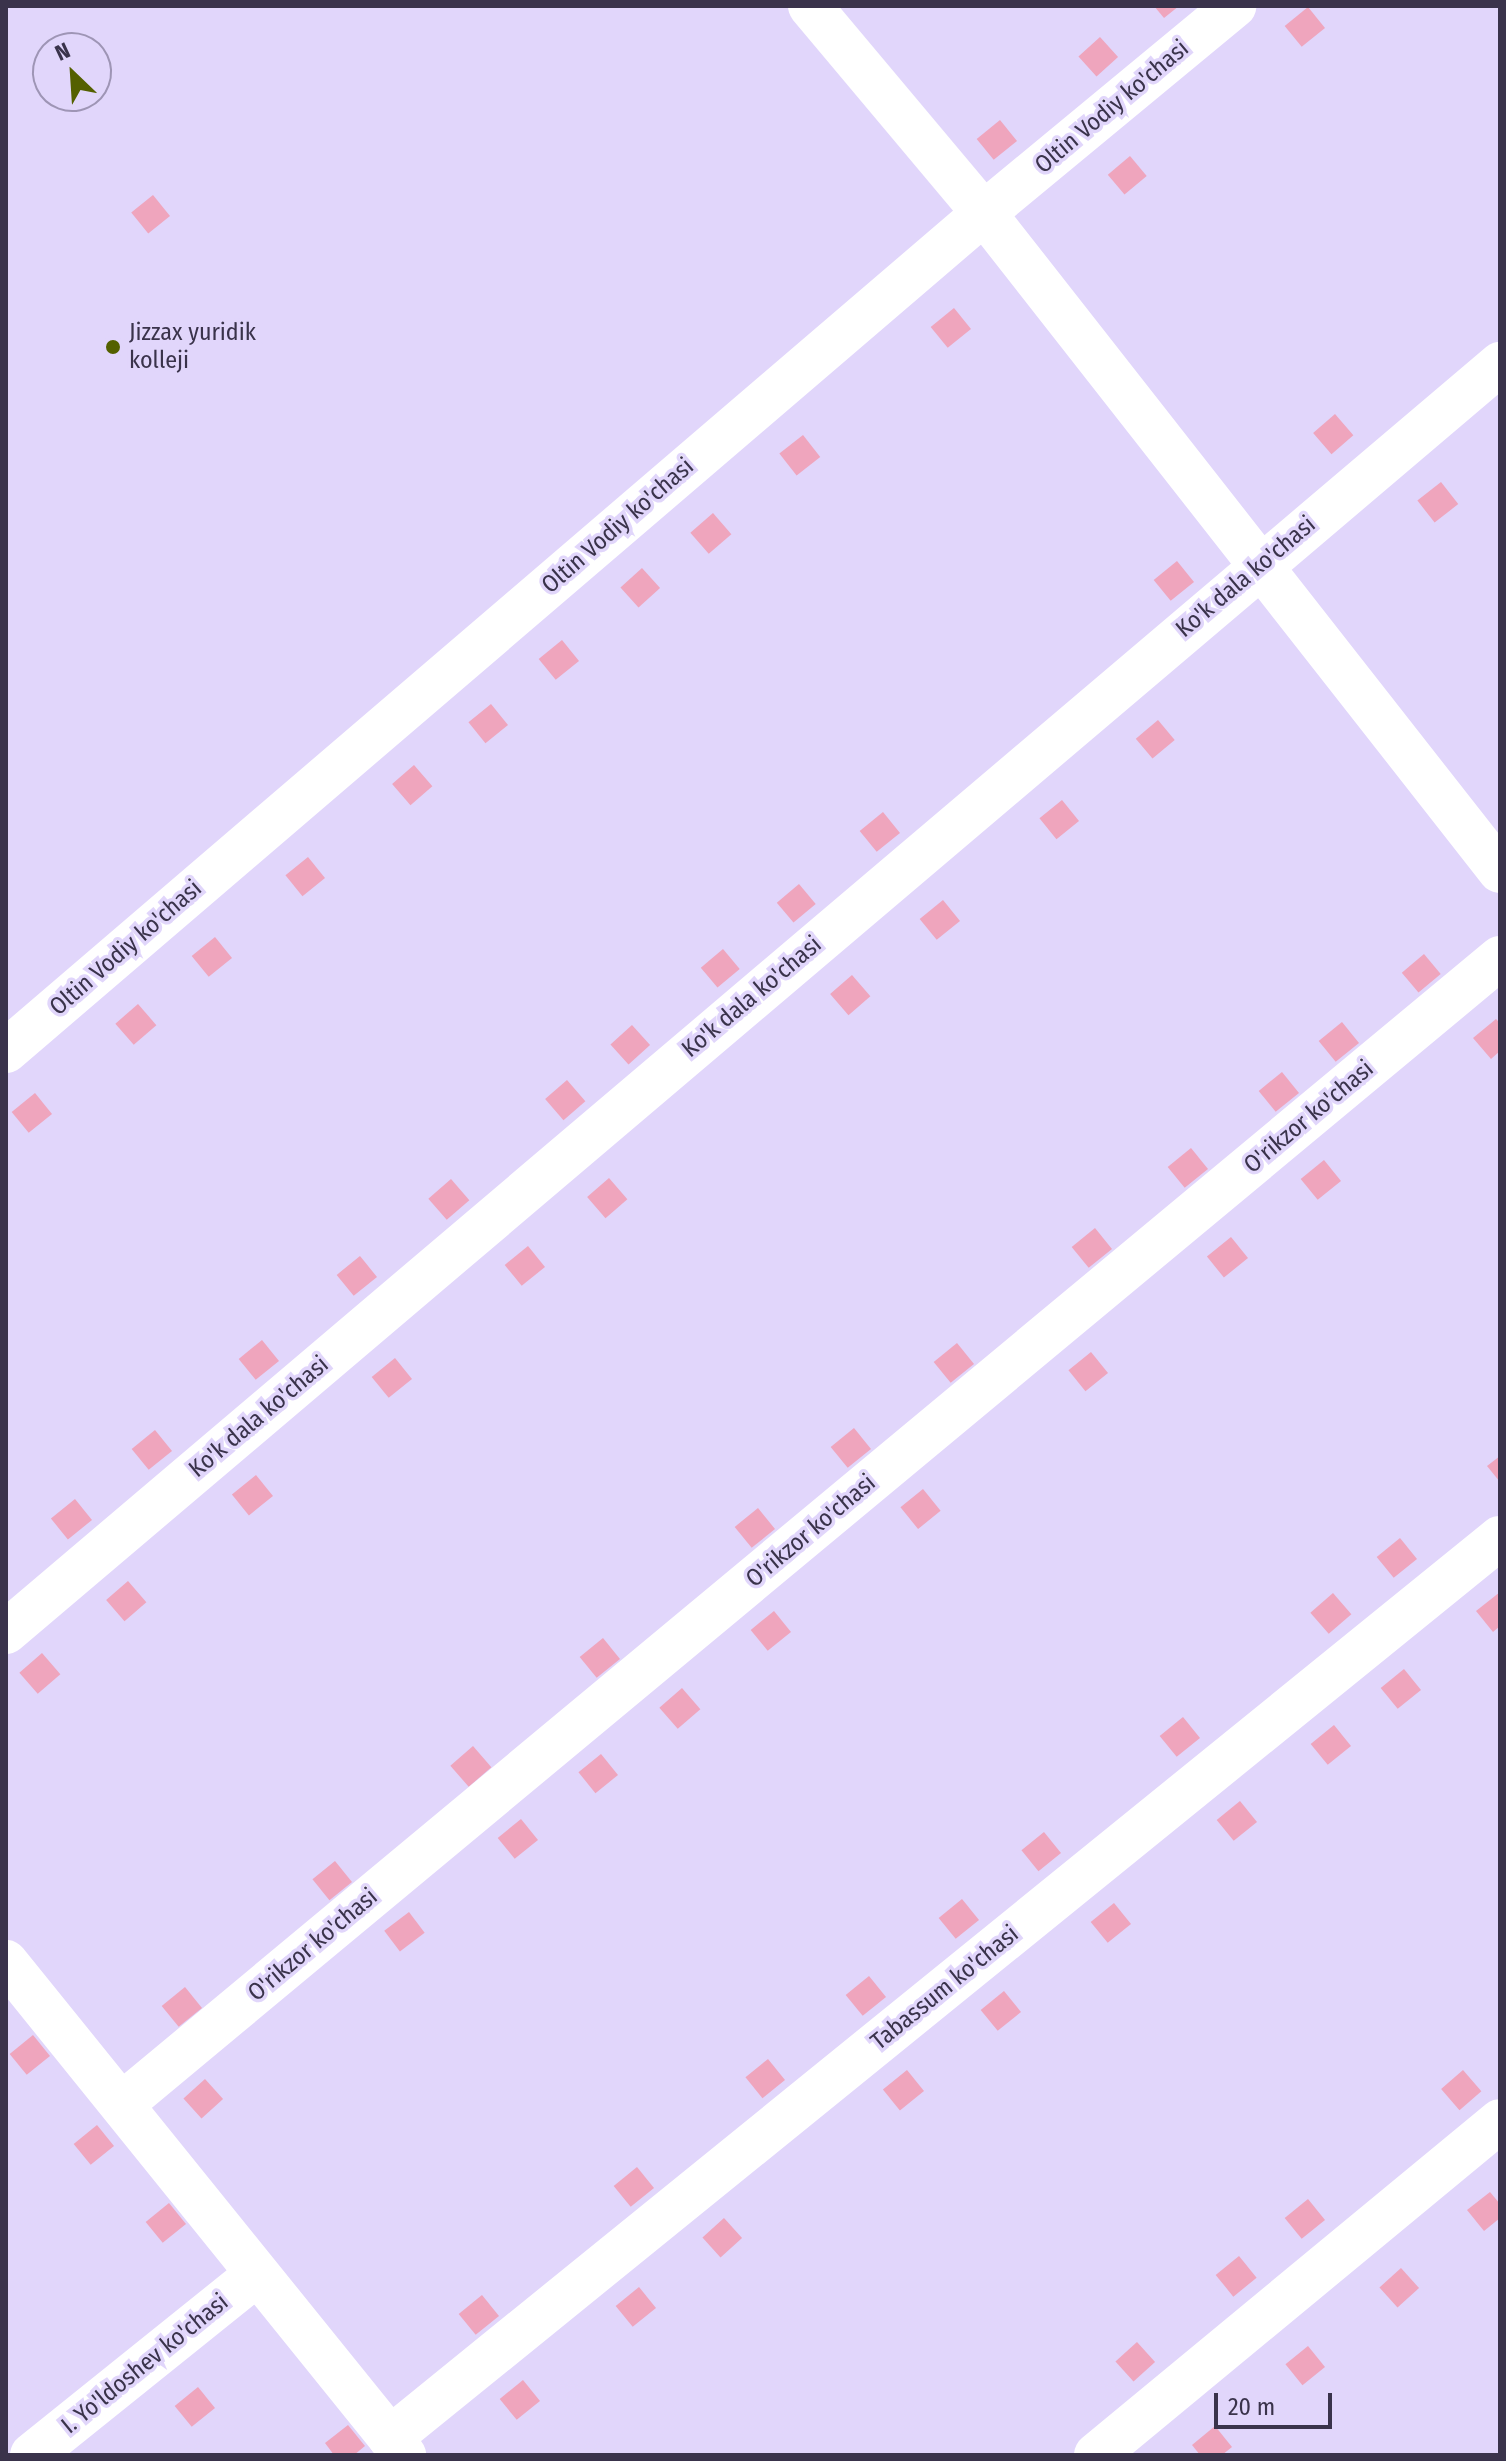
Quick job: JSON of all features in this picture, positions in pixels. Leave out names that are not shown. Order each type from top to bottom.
[{"type":"street","points":[[810,6],[984,213],[1500,871]]},
{"type":"street","name":"Oltin Vodiy ko'chasi","points":[[6,1051],[984,213],[1234,6]]},
{"type":"street","name":"Ko'k dala ko'chasi","points":[[6,1632],[1500,364]]},
{"type":"street","name":"O'rikzor ko'chasi","points":[[122,2104],[1500,958]]},
{"type":"street","name":"Tabassum ko'chasi","points":[[397,2447],[1500,1538]]},
{"type":"street","points":[[6,1962],[397,2447]]},
{"type":"street","points":[[1096,2455],[1500,2121]]},
{"type":"street","name":"I. Yo'ldoshev ko'chasi","points":[[32,2455],[257,2274]]},
{"type":"building","points":[[1154,6],[1179,6],[1164,18]]},
{"type":"building","points":[[1308,7],[1325,28],[1302,47],[1285,26]]},
{"type":"building","points":[[1100,37],[1118,57],[1097,76],[1078,56]]},
{"type":"building","points":[[1000,120],[1017,141],[994,160],[977,139]]},
{"type":"building","points":[[1130,156],[1147,176],[1124,195],[1108,175]]},
{"type":"building","points":[[153,195],[170,216],[148,234],[131,213]]},
{"type":"building","points":[[954,308],[971,329],[948,348],[931,327]]},
{"type":"building","points":[[1335,414],[1353,435],[1331,454],[1313,433]]},
{"type":"building","points":[[803,435],[820,457],[797,476],[779,453]]},
{"type":"building","points":[[1441,482],[1458,504],[1435,523],[1417,500]]},
{"type":"building","points":[[713,513],[731,534],[709,554],[690,533]]},
{"type":"building","points":[[1177,561],[1194,582],[1171,601],[1154,580]]},
{"type":"building","points":[[642,568],[660,588],[639,607],[620,587]]},
{"type":"building","points":[[562,640],[579,661],[556,680],[539,659]]},
{"type":"building","points":[[491,704],[508,725],[485,743],[468,722]]},
{"type":"building","points":[[1158,720],[1175,740],[1152,759],[1136,739]]},
{"type":"building","points":[[414,765],[432,786],[410,805],[392,784]]},
{"type":"building","points":[[1062,800],[1079,821],[1056,839],[1039,818]]},
{"type":"building","points":[[883,812],[900,833],[877,852],[860,831]]},
{"type":"building","points":[[308,857],[325,878],[302,896],[285,875]]},
{"type":"building","points":[[799,884],[816,904],[793,923],[777,903]]},
{"type":"building","points":[[943,900],[960,921],[937,940],[920,919]]},
{"type":"building","points":[[215,937],[232,958],[209,977],[192,956]]},
{"type":"building","points":[[723,949],[740,969],[717,988],[701,968]]},
{"type":"building","points":[[1424,954],[1441,974],[1418,993],[1402,973]]},
{"type":"building","points":[[852,975],[870,996],[848,1015],[830,994]]},
{"type":"building","points":[[138,1004],[156,1025],[134,1045],[115,1024]]},
{"type":"building","points":[[1496,1019],[1500,1023],[1500,1051],[1491,1059],[1473,1038]]},
{"type":"building","points":[[1342,1022],[1359,1043],[1336,1062],[1319,1041]]},
{"type":"building","points":[[632,1025],[650,1045],[629,1064],[610,1044]]},
{"type":"building","points":[[1282,1072],[1299,1093],[1276,1112],[1259,1091]]},
{"type":"building","points":[[567,1080],[585,1101],[563,1120],[545,1099]]},
{"type":"building","points":[[35,1093],[52,1114],[29,1133],[12,1112]]},
{"type":"building","points":[[1191,1148],[1208,1169],[1185,1188],[1168,1167]]},
{"type":"building","points":[[1324,1160],[1341,1181],[1318,1200],[1301,1179]]},
{"type":"building","points":[[609,1178],[627,1199],[605,1218],[587,1197]]},
{"type":"building","points":[[451,1179],[469,1200],[447,1220],[428,1199]]},
{"type":"building","points":[[1095,1228],[1112,1249],[1089,1268],[1072,1247]]},
{"type":"building","points":[[1231,1237],[1248,1258],[1224,1277],[1207,1257]]},
{"type":"building","points":[[528,1246],[545,1267],[522,1286],[505,1265]]},
{"type":"building","points":[[360,1256],[377,1277],[354,1296],[337,1275]]},
{"type":"building","points":[[262,1340],[279,1361],[256,1380],[239,1359]]},
{"type":"building","points":[[957,1343],[974,1364],[951,1383],[934,1362]]},
{"type":"building","points":[[1091,1352],[1108,1373],[1085,1391],[1068,1370]]},
{"type":"building","points":[[395,1358],[412,1379],[389,1398],[372,1377]]},
{"type":"building","points":[[854,1428],[871,1449],[848,1468],[831,1447]]},
{"type":"building","points":[[155,1430],[172,1451],[149,1470],[132,1449]]},
{"type":"building","points":[[1500,1456],[1500,1482],[1487,1466]]},
{"type":"building","points":[[256,1475],[273,1496],[249,1515],[232,1495]]},
{"type":"building","points":[[923,1489],[941,1511],[918,1529],[900,1507]]},
{"type":"building","points":[[75,1499],[92,1520],[68,1539],[51,1519]]},
{"type":"building","points":[[758,1508],[775,1529],[752,1548],[735,1527]]},
{"type":"building","points":[[1400,1538],[1417,1559],[1394,1578],[1377,1557]]},
{"type":"building","points":[[128,1581],[146,1602],[124,1621],[106,1600]]},
{"type":"building","points":[[1500,1592],[1500,1626],[1493,1632],[1476,1611]]},
{"type":"building","points":[[1333,1593],[1351,1614],[1329,1634],[1310,1613]]},
{"type":"building","points":[[774,1611],[791,1632],[768,1651],[751,1630]]},
{"type":"building","points":[[603,1638],[620,1659],[597,1678],[580,1657]]},
{"type":"building","points":[[42,1653],[60,1674],[38,1694],[19,1673]]},
{"type":"building","points":[[1404,1669],[1421,1690],[1398,1709],[1381,1688]]},
{"type":"building","points":[[682,1688],[700,1709],[678,1729],[659,1708]]},
{"type":"building","points":[[1183,1717],[1200,1738],[1177,1757],[1160,1736]]},
{"type":"building","points":[[1334,1725],[1351,1746],[1328,1765],[1311,1744]]},
{"type":"building","points":[[473,1746],[491,1767],[469,1787],[450,1766]]},
{"type":"building","points":[[601,1754],[618,1775],[595,1793],[578,1772]]},
{"type":"building","points":[[1240,1801],[1257,1822],[1234,1841],[1217,1820]]},
{"type":"building","points":[[521,1819],[538,1840],[515,1859],[498,1838]]},
{"type":"building","points":[[1044,1832],[1061,1853],[1038,1871],[1021,1850]]},
{"type":"building","points":[[335,1861],[352,1882],[329,1900],[312,1879]]},
{"type":"building","points":[[962,1899],[979,1920],[956,1939],[939,1918]]},
{"type":"building","points":[[1114,1903],[1131,1924],[1108,1943],[1091,1922]]},
{"type":"building","points":[[409,1912],[425,1933],[400,1951],[384,1931]]},
{"type":"building","points":[[869,1976],[886,1997],[863,2016],[846,1995]]},
{"type":"building","points":[[185,1987],[202,2008],[179,2027],[162,2006]]},
{"type":"building","points":[[1004,1991],[1021,2012],[998,2031],[981,2010]]},
{"type":"building","points":[[33,2035],[50,2056],[27,2075],[10,2054]]},
{"type":"building","points":[[768,2059],[785,2080],[762,2098],[745,2077]]},
{"type":"building","points":[[907,2070],[924,2091],[900,2110],[883,2090]]},
{"type":"building","points":[[1463,2070],[1481,2091],[1459,2110],[1441,2089]]},
{"type":"building","points":[[205,2079],[223,2099],[202,2118],[183,2098]]},
{"type":"building","points":[[97,2125],[114,2146],[91,2165],[74,2144]]},
{"type":"building","points":[[637,2167],[654,2188],[631,2207],[614,2186]]},
{"type":"building","points":[[1490,2192],[1500,2204],[1500,2218],[1484,2231],[1467,2210]]},
{"type":"building","points":[[1308,2199],[1325,2220],[1302,2239],[1285,2218]]},
{"type":"building","points":[[169,2203],[186,2224],[163,2243],[146,2222]]},
{"type":"building","points":[[724,2218],[742,2238],[721,2257],[702,2237]]},
{"type":"building","points":[[1239,2256],[1257,2278],[1233,2297],[1216,2275]]},
{"type":"building","points":[[1401,2268],[1419,2288],[1398,2307],[1379,2287]]},
{"type":"building","points":[[639,2287],[656,2308],[633,2327],[616,2306]]},
{"type":"building","points":[[482,2295],[499,2316],[476,2335],[459,2314]]},
{"type":"building","points":[[1137,2342],[1155,2362],[1134,2381],[1115,2361]]},
{"type":"building","points":[[1308,2346],[1325,2367],[1302,2385],[1285,2364]]},
{"type":"building","points":[[523,2380],[540,2401],[517,2420],[500,2399]]},
{"type":"building","points":[[198,2387],[215,2408],[192,2427],[175,2406]]},
{"type":"building","points":[[348,2425],[365,2446],[354,2455],[334,2455],[325,2443]]},
{"type":"building","points":[[1215,2426],[1232,2447],[1222,2455],[1200,2455],[1192,2445]]},
{"type":"place","name":"Jizzax yuridik kolleji","points":[[113,347]]}]
